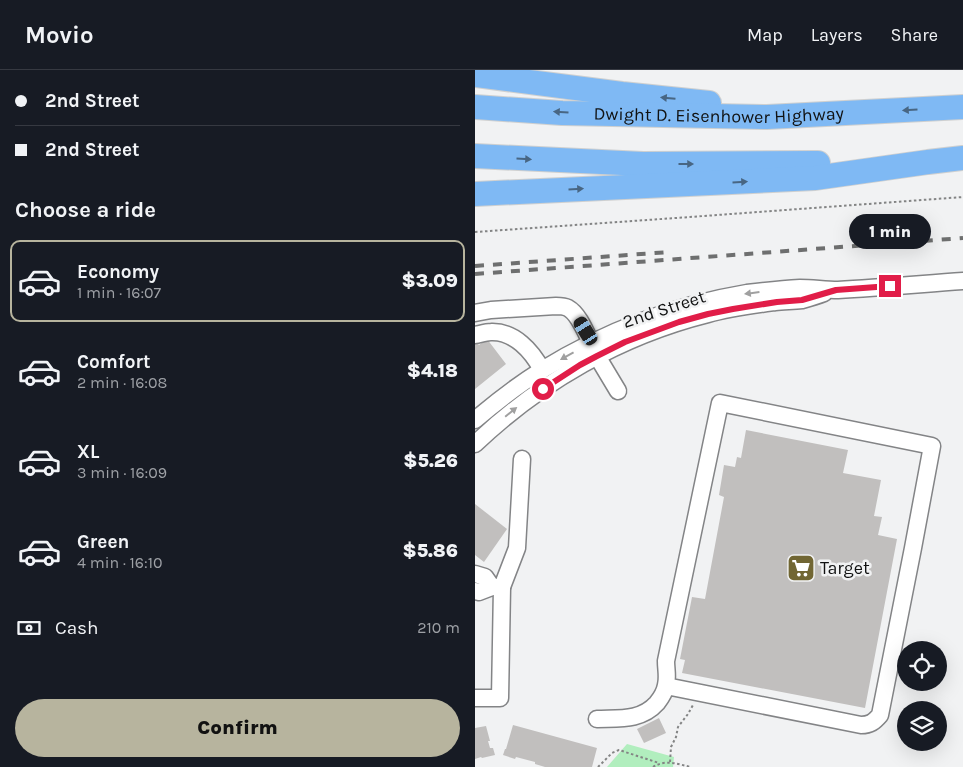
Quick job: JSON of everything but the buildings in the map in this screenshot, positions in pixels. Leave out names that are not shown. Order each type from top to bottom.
[{"type":"highway","points":[[475,75],[622,94],[703,101],[767,117]]},
{"type":"highway","name":"Dwight D. Eisenhower Highway","points":[[475,107],[562,113],[767,117],[963,107]]},
{"type":"highway","points":[[475,156],[643,164],[825,163],[963,156]]},
{"type":"highway","points":[[475,194],[815,178],[963,156]]},
{"type":"street","name":"2nd Street","points":[[475,420],[499,400],[542,370],[594,350],[625,342],[708,314],[777,302],[802,300],[836,290],[963,281]]},
{"type":"street","points":[[475,313],[565,306],[575,314],[586,331],[594,350],[618,391]]},
{"type":"street","points":[[475,335],[490,332],[501,333],[514,338],[525,346],[537,360],[542,370]]},
{"type":"street","name":"2nd Street","points":[[475,444],[515,408],[572,370],[594,350]]},
{"type":"street","points":[[597,719],[640,716],[654,706],[666,686],[667,661],[720,403],[932,446],[880,715],[873,723],[861,725],[666,686]]},
{"type":"street","points":[[475,698],[500,698],[497,587],[517,548],[522,458]]},
{"type":"street","points":[[475,574],[485,577],[497,587]]},
{"type":"street","points":[[475,591],[479,592],[497,587]]},
{"type":"path","points":[[475,232],[963,197]]},
{"type":"path","points":[[670,762],[671,747],[678,727],[693,706],[695,692]]},
{"type":"path","points":[[598,767],[612,753],[619,750],[659,763],[670,762],[691,767]]},
{"type":"path","points":[[653,767],[659,763]]},
{"type":"green space","points":[[627,744],[674,757],[673,767],[607,767]]},
{"type":"railway","points":[[475,274],[963,238]]},
{"type":"railway","points":[[475,266],[669,252]]},
{"type":"place","name":"Target","points":[[801,568]]},
{"type":"route","points":[[543,389],[580,365],[625,342],[679,322],[733,309],[802,300],[836,290],[890,286]]}]
